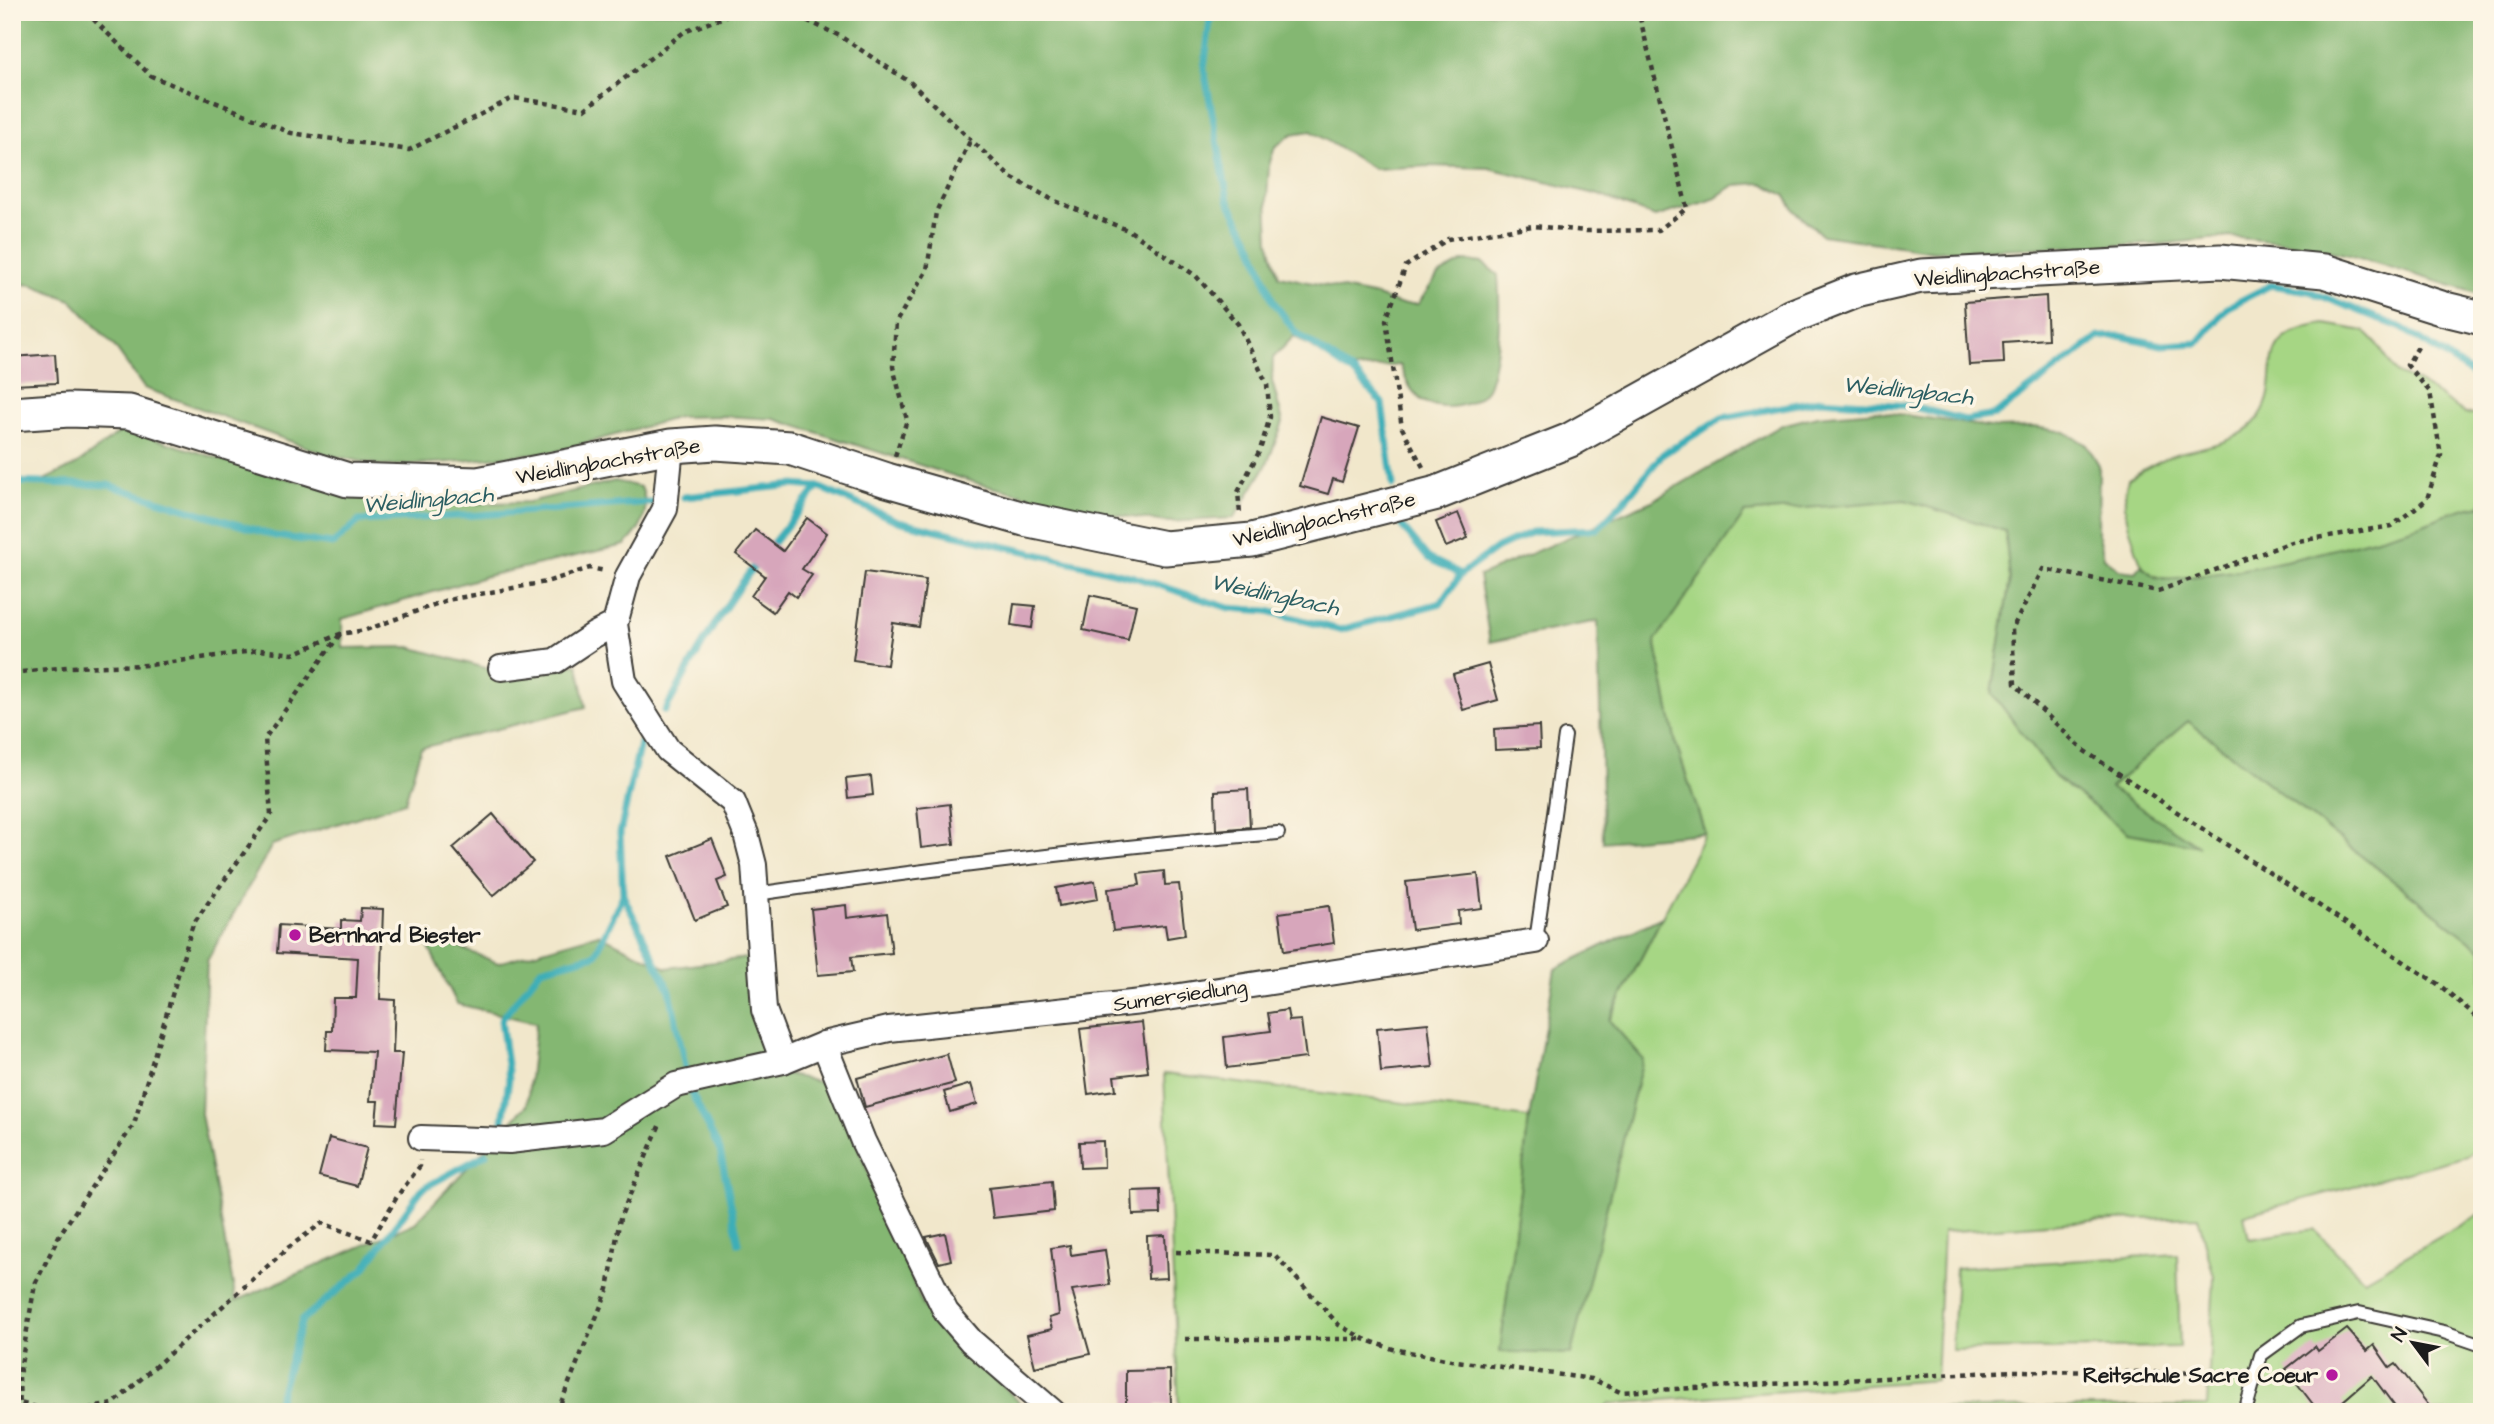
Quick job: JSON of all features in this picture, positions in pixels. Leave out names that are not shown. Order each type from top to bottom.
[{"type":"main road","name":"Weidlingbachstraße","points":[[12,414],[69,410],[129,412],[348,480],[478,484],[671,446],[715,443],[790,448],[887,480],[1024,519],[1165,548],[1252,540],[1437,493],[1570,440],[1793,316],[1856,291],[1921,276],[2220,261],[2324,271],[2441,308],[2482,318]]},
{"type":"street","points":[[671,446],[665,509],[628,576],[615,624],[624,681],[668,750],[733,802],[746,834],[754,865],[764,1010],[783,1060]]},
{"type":"street","points":[[501,668],[555,661],[615,624]]},
{"type":"street","name":"Sumersiedlung","points":[[421,1138],[509,1142],[604,1130],[676,1085],[783,1060],[824,1044],[889,1029],[1141,1002],[1536,941]]},
{"type":"street","points":[[824,1044],[863,1141],[946,1312],[971,1341],[1053,1412]]},
{"type":"lane","points":[[1536,941],[1565,736]]},
{"type":"lane","points":[[756,894],[932,868],[1278,833]]},
{"type":"lane","points":[[2245,1412],[2261,1355],[2301,1325],[2359,1313],[2444,1332],[2482,1345]]},
{"type":"path","points":[[86,12],[151,76],[291,133],[409,150],[513,98],[585,109],[684,32],[738,12]]},
{"type":"path","points":[[789,12],[840,36],[911,83],[1009,176],[1053,200],[1130,231],[1196,276],[1238,324],[1267,384],[1270,417],[1260,450],[1238,492],[1240,519],[1252,540]]},
{"type":"path","points":[[1437,493],[1402,428],[1386,320],[1406,266],[1448,239],[1533,226],[1586,231],[1659,230],[1687,208],[1640,12]]},
{"type":"path","points":[[887,480],[906,420],[893,367],[896,322],[927,270],[936,212],[970,141]]},
{"type":"path","points":[[2418,347],[2407,365],[2430,392],[2441,455],[2427,499],[2392,526],[2292,542],[2158,591],[2043,569],[2012,629],[2015,684],[2083,750],[2438,984],[2482,1021]]},
{"type":"path","points":[[12,673],[67,667],[150,665],[260,650],[293,654],[340,634],[366,630],[447,600],[547,582],[590,568],[628,576]]},
{"type":"path","points":[[20,1412],[19,1376],[34,1284],[60,1234],[134,1124],[192,924],[271,816],[265,738],[340,634]]},
{"type":"path","points":[[558,1412],[608,1289],[620,1218],[676,1085]]},
{"type":"path","points":[[68,1412],[113,1404],[289,1247],[322,1223],[371,1241],[398,1195],[420,1166],[421,1138]]},
{"type":"path","points":[[1176,1252],[1275,1255],[1339,1325],[1364,1339],[1393,1349],[1456,1361],[1592,1379],[1620,1392],[2014,1371],[2256,1373]]},
{"type":"path","points":[[1185,1339],[1364,1339]]},
{"type":"path","points":[[12,1405],[20,1403],[55,1412]]},
{"type":"green space","points":[[12,12],[2482,12],[2482,295],[2349,255],[2289,243],[2230,237],[2161,244],[1933,251],[1822,235],[1795,211],[1785,195],[1762,183],[1735,185],[1711,200],[1655,217],[1599,195],[1489,168],[1430,166],[1374,169],[1311,131],[1292,134],[1275,147],[1269,165],[1269,241],[1279,276],[1377,296],[1399,304],[1418,304],[1438,275],[1464,261],[1483,263],[1498,275],[1496,357],[1489,384],[1477,399],[1458,406],[1436,406],[1419,398],[1400,365],[1347,370],[1294,336],[1273,358],[1272,381],[1283,422],[1267,464],[1234,518],[1167,522],[1108,514],[983,485],[774,419],[679,417],[558,451],[385,466],[328,455],[144,388],[114,346],[71,300],[33,285],[12,283]]},
{"type":"green space","points":[[2325,324],[2364,331],[2397,373],[2416,381],[2465,413],[2482,417],[2482,505],[2456,511],[2396,533],[2282,562],[2202,576],[2172,578],[2150,573],[2139,559],[2128,521],[2125,501],[2128,479],[2170,456],[2229,440],[2247,429],[2265,407],[2272,362],[2284,339],[2300,330]]},
{"type":"green space","points":[[1876,411],[1997,428],[2034,427],[2065,432],[2087,445],[2099,465],[2098,531],[2104,557],[2119,570],[2135,572],[2141,565],[2155,577],[2167,579],[2258,567],[2317,554],[2482,505],[2482,950],[2188,721],[2110,788],[2199,846],[2128,833],[2055,777],[1992,693],[2010,579],[2005,531],[1905,500],[1745,513],[1655,641],[1676,744],[1705,833],[1603,842],[1598,621],[1490,642],[1479,576],[1652,501],[1782,425],[1817,416]]},
{"type":"green space","points":[[124,429],[255,470],[380,501],[451,504],[529,502],[615,481],[641,487],[644,496],[644,519],[625,545],[487,576],[342,619],[343,648],[410,647],[496,671],[578,664],[586,707],[421,748],[405,802],[272,845],[207,961],[201,1114],[236,1301],[415,1223],[527,1105],[536,1023],[457,1004],[421,932],[498,963],[598,934],[667,968],[754,957],[772,1070],[833,1086],[923,1306],[1029,1412],[12,1412],[12,484],[38,483],[76,465]]},
{"type":"green space","points":[[1905,499],[2005,531],[2010,579],[1992,693],[2055,777],[2128,832],[2197,845],[2110,788],[2188,721],[2482,950],[2482,1146],[2467,1156],[2244,1215],[2249,1239],[2314,1229],[2364,1280],[2482,1213],[2482,1412],[1787,1412],[2207,1406],[2214,1277],[2198,1217],[2088,1221],[1943,1232],[1936,1380],[1608,1404],[1603,1412],[1179,1412],[1164,1074],[1529,1118],[1500,1352],[1609,1021],[1705,833],[1676,744],[1655,640],[1745,512]]},
{"type":"green space","points":[[1662,917],[1609,1020],[1643,1059],[1571,1354],[1500,1352],[1529,1118],[1555,969]]},
{"type":"green space","points":[[2177,1254],[2180,1347],[1952,1350],[1956,1268]]},
{"type":"building","points":[[2046,296],[2048,339],[2003,342],[2004,363],[1969,365],[1965,302]]},
{"type":"building","points":[[55,354],[57,383],[12,385],[12,357]]},
{"type":"building","points":[[1321,417],[1359,428],[1342,482],[1333,479],[1328,494],[1300,486]]},
{"type":"building","points":[[1458,513],[1468,538],[1446,547],[1436,522]]},
{"type":"building","points":[[807,518],[827,533],[802,569],[812,575],[796,597],[788,591],[773,612],[751,596],[765,576],[736,554],[755,530],[783,551]]},
{"type":"building","points":[[865,572],[926,580],[919,627],[893,623],[887,665],[853,660]]},
{"type":"building","points":[[1090,595],[1136,605],[1128,640],[1083,630]]},
{"type":"building","points":[[1014,604],[1035,606],[1032,628],[1011,625]]},
{"type":"building","points":[[1488,664],[1498,700],[1463,710],[1453,674]]},
{"type":"building","points":[[1539,726],[1540,748],[1495,750],[1494,729]]},
{"type":"building","points":[[871,776],[873,795],[848,798],[846,779]]},
{"type":"building","points":[[1248,789],[1250,827],[1216,830],[1215,791]]},
{"type":"building","points":[[950,804],[954,844],[921,848],[917,808]]},
{"type":"building","points":[[493,814],[533,862],[493,896],[453,848]]},
{"type":"building","points":[[712,839],[727,877],[717,881],[727,907],[695,920],[670,856]]},
{"type":"building","points":[[1164,871],[1165,885],[1179,884],[1185,935],[1167,938],[1165,925],[1113,931],[1108,889],[1140,885],[1138,874]]},
{"type":"building","points":[[1478,874],[1482,908],[1458,911],[1459,924],[1412,930],[1406,882]]},
{"type":"building","points":[[1095,881],[1098,899],[1059,906],[1056,888]]},
{"type":"building","points":[[846,905],[847,918],[887,913],[892,953],[851,957],[853,972],[818,975],[811,909]]},
{"type":"building","points":[[1329,906],[1334,943],[1284,951],[1279,913]]},
{"type":"building","points":[[361,908],[383,909],[380,999],[395,1000],[393,1053],[402,1053],[396,1124],[376,1123],[378,1101],[370,1101],[374,1052],[326,1050],[327,1031],[332,1031],[333,998],[356,998],[358,958],[277,953],[279,925],[341,929],[341,920],[360,921]]},
{"type":"building","points":[[1287,1010],[1289,1021],[1301,1020],[1306,1058],[1227,1068],[1224,1037],[1271,1031],[1268,1013]]},
{"type":"building","points":[[1142,1022],[1148,1072],[1114,1076],[1116,1090],[1088,1094],[1080,1029]]},
{"type":"building","points":[[1428,1023],[1433,1067],[1381,1072],[1377,1028]]},
{"type":"building","points":[[947,1054],[955,1083],[865,1107],[857,1078]]},
{"type":"building","points":[[971,1084],[977,1104],[950,1112],[944,1092]]},
{"type":"building","points":[[329,1138],[367,1148],[357,1186],[319,1176]]},
{"type":"building","points":[[1103,1141],[1104,1167],[1080,1168],[1079,1142]]},
{"type":"building","points":[[1052,1181],[1054,1211],[993,1218],[989,1188]]},
{"type":"building","points":[[1160,1190],[1161,1214],[1133,1215],[1132,1191]]},
{"type":"building","points":[[945,1233],[951,1260],[939,1263],[926,1237]]},
{"type":"building","points":[[1165,1235],[1167,1278],[1148,1279],[1147,1236]]},
{"type":"building","points":[[1070,1245],[1071,1255],[1105,1250],[1110,1285],[1072,1290],[1090,1354],[1035,1367],[1027,1335],[1052,1329],[1049,1318],[1059,1315],[1051,1248]]},
{"type":"building","name":"Reitschule Sacre Coeur","points":[[2347,1329],[2367,1351],[2374,1345],[2390,1368],[2396,1364],[2434,1412],[2399,1412],[2372,1376],[2342,1402],[2350,1412],[2319,1412],[2286,1369],[2315,1346],[2318,1351]]},
{"type":"building","points":[[1170,1370],[1171,1405],[1156,1405],[1156,1412],[1126,1409],[1126,1371]]},
{"type":"waterway","points":[[1211,12],[1204,69],[1228,200],[1253,246],[1273,301],[1296,333],[1354,373],[1382,403],[1393,485]]},
{"type":"waterway","name":"Weidlingbach","points":[[684,497],[792,485],[818,487],[898,521],[1134,577],[1229,608],[1268,611],[1340,630],[1441,603],[1461,574],[1497,548],[1532,532],[1597,529],[1663,454],[1722,418],[1820,400],[1910,406],[1965,420],[1995,415],[2099,337],[2120,336],[2162,345],[2198,343],[2228,307],[2271,285],[2309,291],[2402,328],[2482,380]]},
{"type":"waterway","name":"Weidlingbach","points":[[12,482],[108,485],[275,536],[333,544],[359,521],[652,502]]},
{"type":"waterway","points":[[769,548],[818,487]]},
{"type":"waterway","points":[[1401,525],[1428,558],[1461,574]]},
{"type":"waterway","points":[[665,711],[721,615],[759,560]]},
{"type":"waterway","points":[[502,1128],[509,1079],[501,1020],[541,969],[595,955],[623,895],[620,833],[640,743]]},
{"type":"waterway","points":[[623,895],[670,991],[685,1066]]},
{"type":"waterway","points":[[691,1092],[720,1151],[739,1243]]},
{"type":"waterway","points":[[275,1412],[302,1320],[364,1269],[422,1189],[486,1154]]},
{"type":"waterway","points":[[226,1412],[230,1409],[276,1408]]},
{"type":"place","name":"Bernhard Biester","points":[[295,935]]},
{"type":"place","name":"Reitschule Sacre Coeur","points":[[2332,1375]]}]
